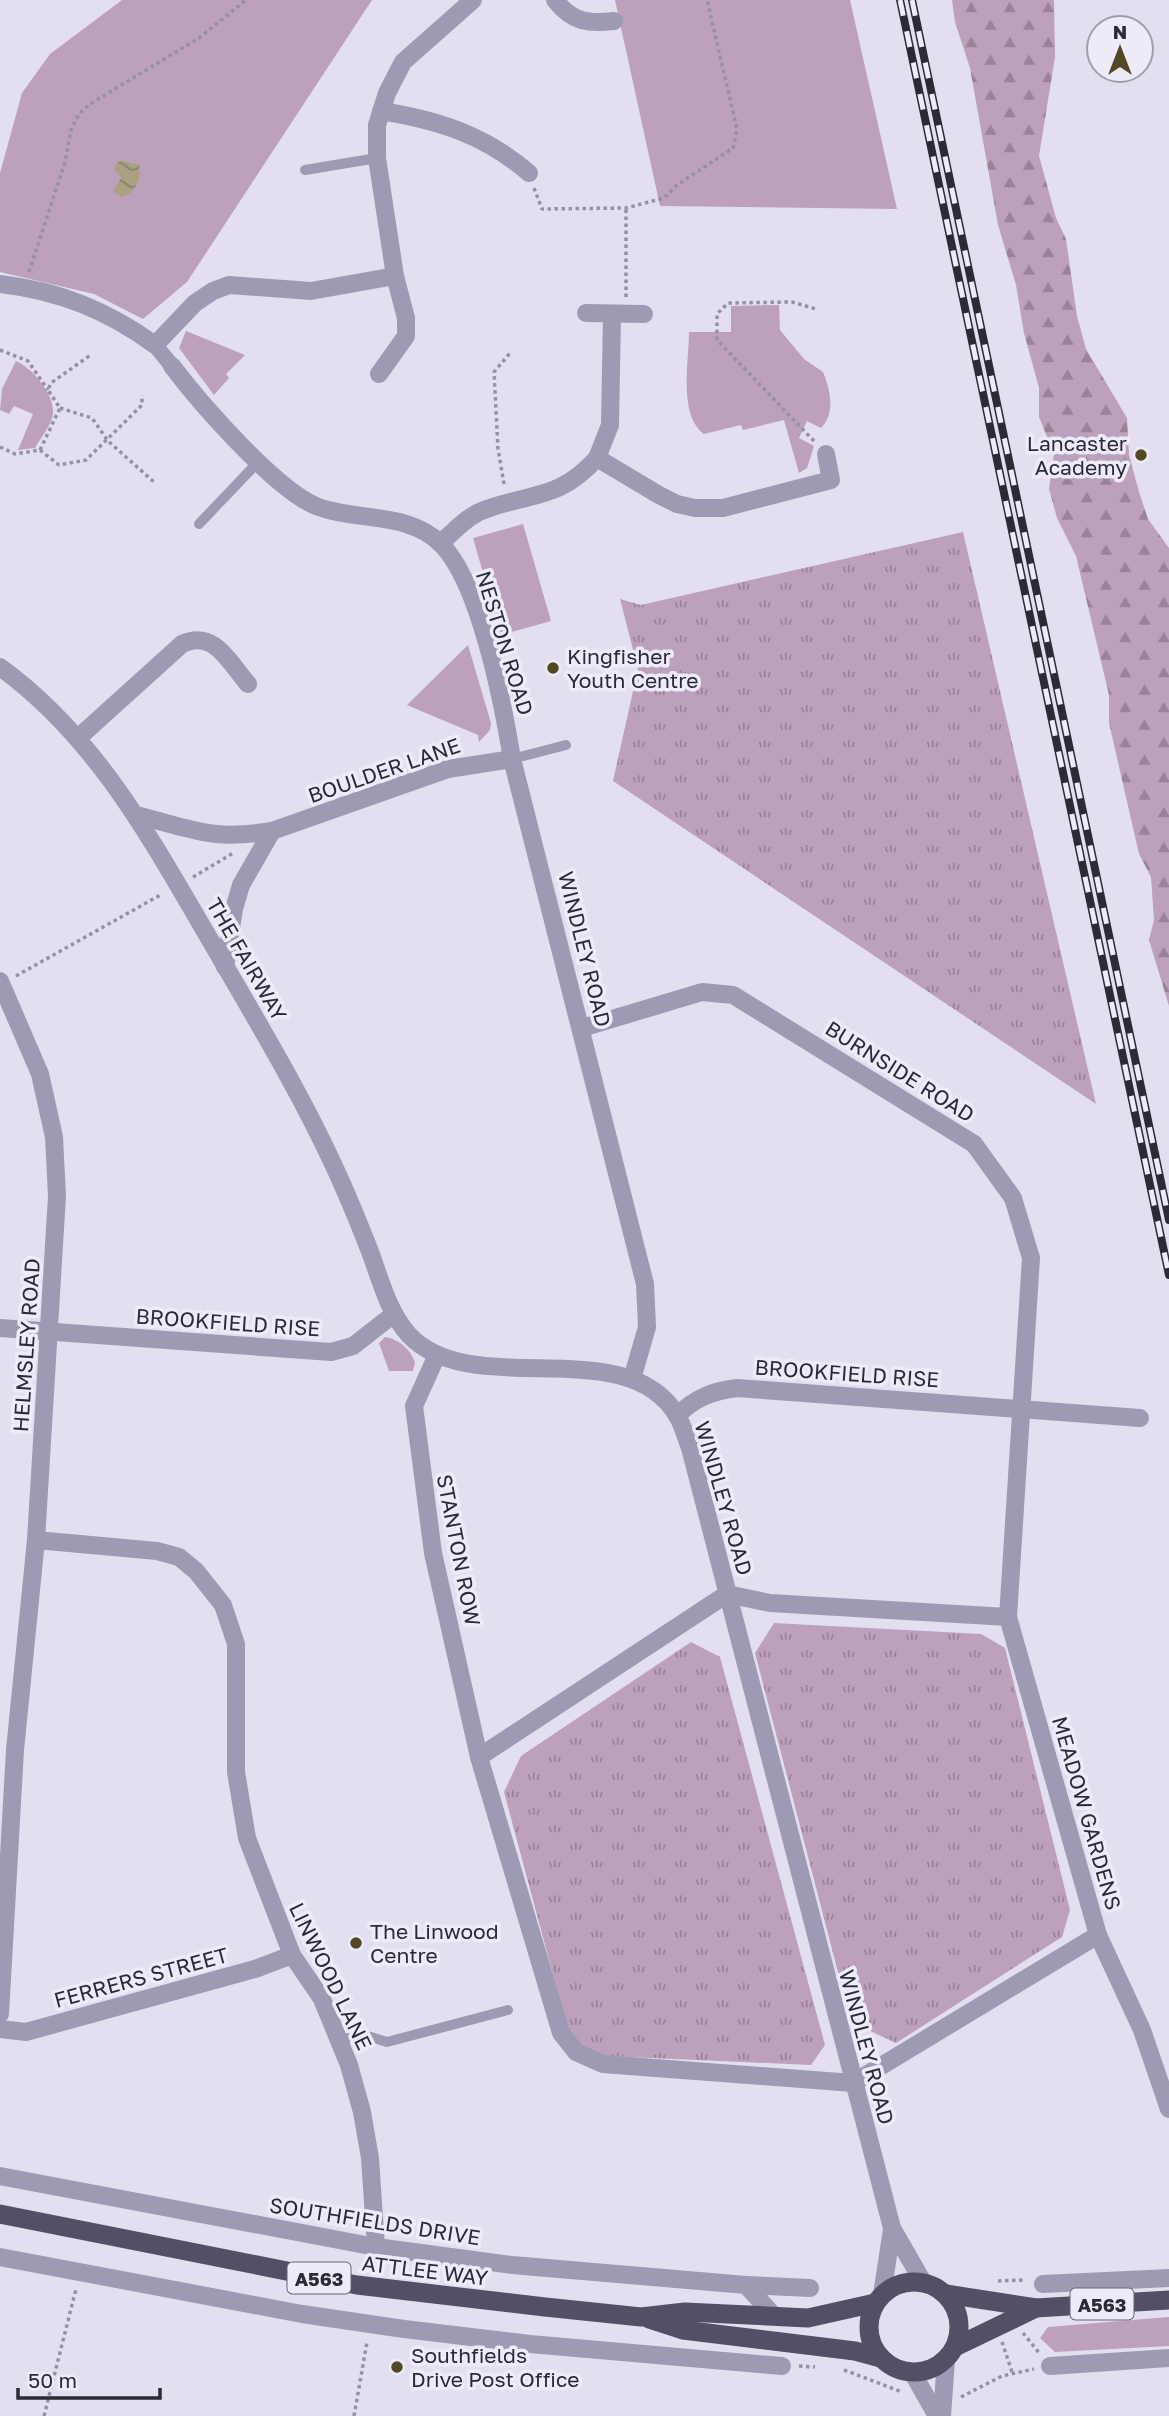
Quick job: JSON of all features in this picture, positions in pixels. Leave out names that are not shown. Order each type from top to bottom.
[{"type":"highway","name":"ATTLEE WAY","points":[[0,2214],[357,2285],[641,2317],[683,2330],[764,2339],[881,2358]]},
{"type":"highway","points":[[908,2282],[923,2282],[946,2294],[953,2303],[960,2325],[951,2353],[924,2371],[901,2370],[881,2358],[870,2337],[871,2314],[879,2299],[908,2282]]},
{"type":"highway","name":"A563","points":[[946,2294],[1036,2308],[1169,2300]]},
{"type":"highway","name":"ATTLEE WAY","points":[[641,2317],[685,2312],[808,2318],[879,2299]]},
{"type":"highway","name":"A563","points":[[951,2353],[1036,2308]]},
{"type":"street","points":[[379,374],[406,336],[403,298],[395,276],[377,158],[376,139],[381,111],[394,75],[403,62],[473,0]]},
{"type":"street","points":[[555,0],[576,20],[593,23],[614,21]]},
{"type":"street","points":[[381,111],[409,116],[483,139],[503,151],[528,173]]},
{"type":"street","points":[[155,345],[195,303],[213,291],[229,285],[311,291],[395,276]]},
{"type":"street","points":[[0,284],[67,296],[106,313],[155,345],[172,366]]},
{"type":"street","points":[[440,543],[473,515],[556,491],[586,471],[597,458],[610,425],[628,314],[586,313]]},
{"type":"street","name":"NESTON ROAD","points":[[172,366],[198,400],[259,461],[314,505],[339,513],[398,521],[421,529],[440,543],[455,560],[473,601],[505,718],[512,759]]},
{"type":"street","points":[[597,458],[677,504],[709,509],[831,480],[826,454]]},
{"type":"street","points":[[78,738],[182,643],[193,638],[204,639],[215,645],[248,684]]},
{"type":"street","name":"THE FAIRWAY","points":[[0,667],[20,682],[78,738],[136,815],[316,1128],[358,1221],[394,1314]]},
{"type":"street","name":"BOULDER LANE","points":[[136,815],[208,835],[236,837],[272,831],[448,769],[512,759]]},
{"type":"street","name":"WINDLEY ROAD","points":[[512,759],[645,1284],[647,1327],[632,1379],[650,1390],[677,1416],[690,1448],[892,2228],[923,2282]]},
{"type":"street","points":[[225,967],[234,909],[242,885],[272,831]]},
{"type":"street","name":"HELMSLEY ROAD","points":[[0,2014],[15,1751],[36,1540],[57,1196],[54,1137],[40,1074],[1,983]]},
{"type":"street","name":"BURNSIDE ROAD","points":[[582,1028],[702,992],[733,995],[974,1144],[1013,1198],[1031,1258],[1008,1617]]},
{"type":"street","points":[[394,1314],[419,1345],[437,1355],[472,1363],[590,1371],[632,1379]]},
{"type":"street","name":"BROOKFIELD RISE","points":[[0,1328],[331,1352],[354,1346],[394,1314]]},
{"type":"street","name":"STANTON ROW","points":[[437,1355],[419,1391],[414,1406],[414,1421],[433,1553],[479,1757]]},
{"type":"street","name":"BROOKFIELD RISE","points":[[677,1416],[689,1404],[714,1391],[737,1388],[1140,1418]]},
{"type":"street","name":"LINWOOD LANE","points":[[36,1540],[158,1551],[179,1557],[196,1571],[223,1605],[236,1644],[234,1731],[240,1809],[254,1859],[292,1955],[322,1999],[341,2040],[362,2112],[370,2158],[376,2247]]},
{"type":"street","points":[[853,2083],[603,2064],[576,2052],[561,2033],[479,1757],[727,1594],[770,1603],[1008,1617]]},
{"type":"street","name":"MEADOW GARDENS","points":[[853,2083],[1098,1935],[1008,1617]]},
{"type":"street","points":[[1098,1935],[1142,2030],[1169,2109]]},
{"type":"street","name":"FERRERS STREET","points":[[0,2029],[26,2032],[255,1969],[292,1955]]},
{"type":"street","name":"SOUTHFIELDS DRIVE","points":[[0,2176],[376,2247],[512,2265],[810,2288]]},
{"type":"street","name":"WINDLEY ROAD","points":[[879,2299],[892,2228]]},
{"type":"street","points":[[0,2257],[370,2324],[530,2344],[782,2366]]},
{"type":"street","points":[[1043,2284],[1169,2278]]},
{"type":"street","points":[[746,2285],[774,2316]]},
{"type":"street","points":[[737,2360],[764,2339]]},
{"type":"street","points":[[939,2416],[951,2353]]},
{"type":"street","points":[[1050,2366],[1169,2358]]},
{"type":"street","points":[[912,2372],[939,2416]]},
{"type":"lane","points":[[305,170],[377,158]]},
{"type":"lane","points":[[198,524],[259,461]]},
{"type":"lane","points":[[512,759],[565,745]]},
{"type":"lane","points":[[341,2040],[361,2034],[387,2042],[508,2010]]},
{"type":"path","points":[[24,287],[65,162],[71,130],[90,104],[199,38],[246,0]]},
{"type":"path","points":[[528,173],[542,209],[626,208],[664,198],[677,185],[727,153],[736,141],[737,129],[707,0]]},
{"type":"path","points":[[626,208],[628,314]]},
{"type":"path","points":[[816,309],[792,302],[728,303],[717,314],[717,340],[826,454]]},
{"type":"path","points":[[0,349],[28,361],[60,408],[92,418],[108,441],[154,482]]},
{"type":"path","points":[[507,504],[498,449],[494,372],[510,353]]},
{"type":"path","points":[[48,390],[66,370],[92,354]]},
{"type":"path","points":[[0,447],[15,454],[40,450],[65,466],[86,460],[142,405],[142,395]]},
{"type":"path","points":[[40,450],[60,408]]},
{"type":"path","points":[[1,983],[236,852]]},
{"type":"path","points":[[44,2416],[79,2270]]},
{"type":"path","points":[[1013,2321],[1050,2366]]},
{"type":"path","points":[[354,2416],[370,2324]]},
{"type":"green space","points":[[122,0],[372,0],[187,282],[143,319],[94,294],[0,272],[0,173],[22,93],[50,54]]},
{"type":"green space","points":[[615,0],[850,0],[897,209],[660,206]]},
{"type":"green space","points":[[952,0],[1054,0],[1055,57],[1039,156],[1056,218],[1066,239],[1077,316],[1086,349],[1127,418],[1129,455],[1139,492],[1148,519],[1169,548],[1169,1006],[1149,940],[1154,920],[1151,877],[1139,854],[1109,723],[1109,695],[1076,556],[1057,518],[1049,489],[1054,454],[1039,417],[1039,388],[1024,333],[1016,285],[998,225],[970,68],[955,22]]},
{"type":"green space","points":[[779,305],[780,330],[804,359],[823,372],[829,393],[830,408],[826,422],[821,428],[807,421],[799,438],[814,446],[807,468],[799,473],[784,420],[743,430],[741,425],[704,434],[696,425],[688,401],[689,332],[731,332],[731,306]]},
{"type":"green space","points":[[186,331],[245,355],[226,374],[229,378],[214,395],[179,348]]},
{"type":"green space","points":[[16,361],[29,369],[41,383],[53,406],[50,422],[35,448],[18,450],[33,414],[14,406],[9,414],[0,410],[2,389]]},
{"type":"green space","points":[[523,524],[551,621],[501,635],[473,538]]},
{"type":"green space","points":[[963,532],[1096,1104],[613,781],[638,669],[620,599],[641,605]]},
{"type":"green space","points":[[468,645],[491,723],[490,730],[479,742],[478,735],[407,705]]},
{"type":"green space","points":[[385,1337],[395,1340],[407,1349],[415,1362],[413,1371],[389,1371],[379,1343]]},
{"type":"green space","points":[[774,1623],[981,1634],[1005,1648],[1070,1910],[1062,1937],[896,2043],[851,2022],[755,1653]]},
{"type":"green space","points":[[691,1642],[720,1657],[825,2045],[811,2065],[607,2056],[595,2053],[570,2038],[504,1792],[521,1756]]},
{"type":"green space","points":[[1169,2317],[1169,2346],[1055,2352],[1040,2338],[1048,2327]]},
{"type":"water","points":[[120,160],[139,165],[140,170],[134,189],[122,197],[113,191],[121,178],[114,168]]},
{"type":"railway","points":[[900,0],[1169,1275]]},
{"type":"railway","points":[[912,0],[1169,1220]]},
{"type":"place","name":"Lancaster Academy","points":[[1141,455]]},
{"type":"place","name":"Kingfisher Youth Centre","points":[[553,668]]},
{"type":"place","name":"The Linwood Centre","points":[[356,1943]]},
{"type":"place","name":"Southfields Drive Post Office","points":[[397,2367]]}]
